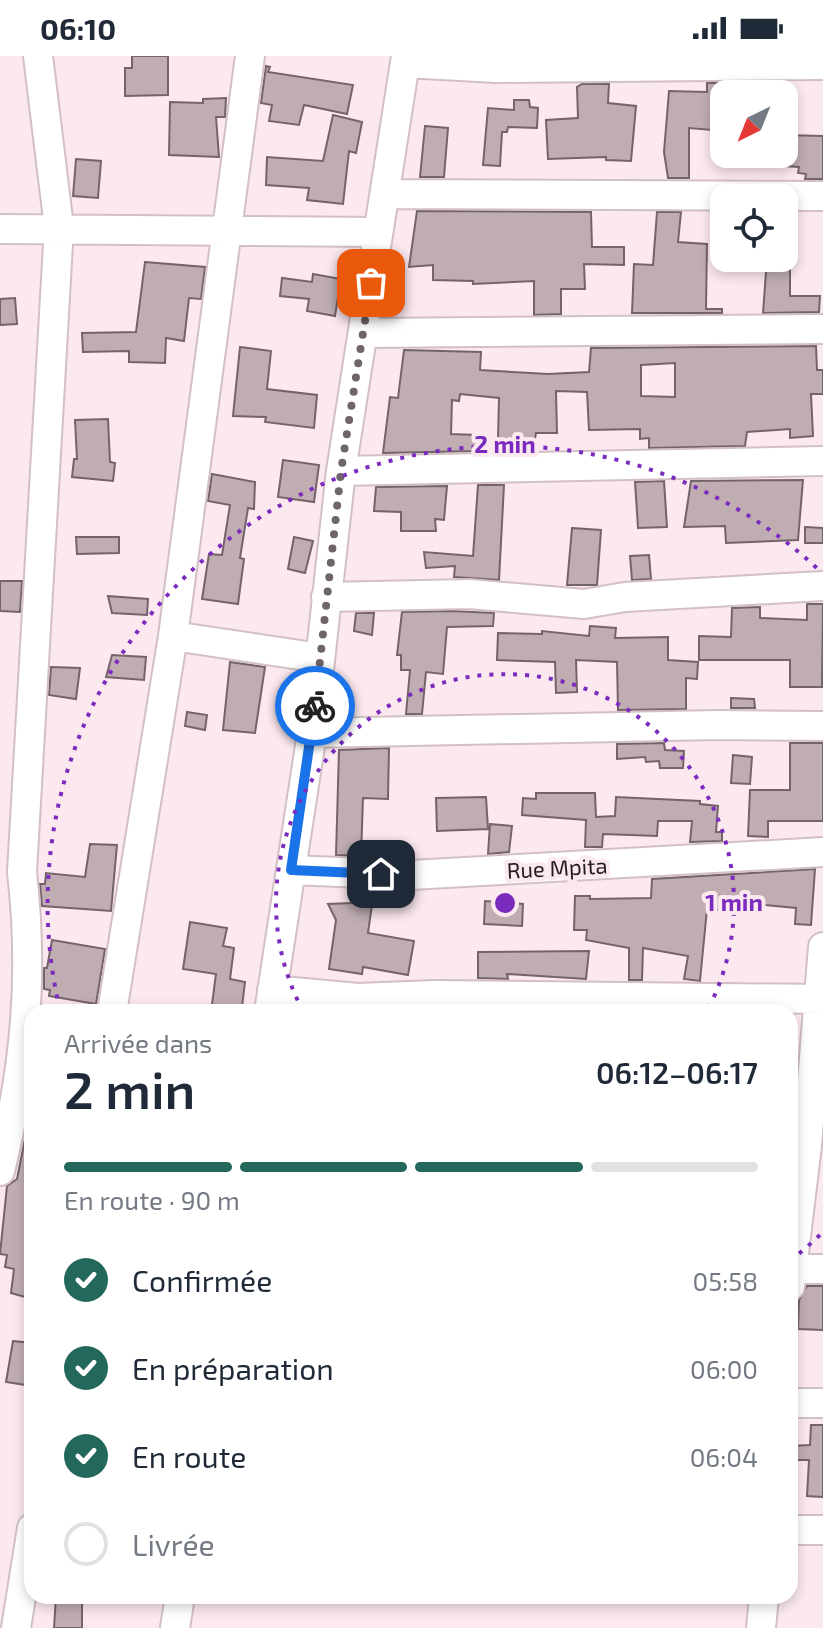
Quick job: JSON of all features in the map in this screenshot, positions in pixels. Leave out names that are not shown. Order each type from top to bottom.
[{"type":"street","points":[[25,1004],[30,941],[22,872],[59,227],[38,56]]},
{"type":"street","points":[[113,1004],[173,636],[250,56]]},
{"type":"street","points":[[821,999],[451,995],[271,1001],[312,733],[341,471],[406,59],[496,68],[823,65]]},
{"type":"street","points":[[385,194],[823,196]]},
{"type":"street","points":[[0,229],[59,227],[378,232]]},
{"type":"street","points":[[364,333],[823,329]]},
{"type":"street","points":[[341,471],[823,461]]},
{"type":"street","points":[[326,597],[469,594],[584,604],[625,597],[823,586]]},
{"type":"street","points":[[173,636],[320,658]]},
{"type":"street","points":[[312,733],[717,725],[823,726]]},
{"type":"street","name":"Rue Mpita","points":[[291,870],[411,875],[823,852]]},
{"type":"street","points":[[798,1214],[821,999],[823,947]]},
{"type":"street","points":[[0,1171],[17,1097],[24,1013]]},
{"type":"street","points":[[798,1274],[823,1269]]},
{"type":"street","points":[[798,1403],[823,1403]]},
{"type":"street","points":[[798,1530],[823,1530]]},
{"type":"street","points":[[16,1628],[24,1578]]},
{"type":"street","points":[[175,1628],[179,1604]]},
{"type":"street","points":[[761,1628],[763,1604]]},
{"type":"building","points":[[132,56],[168,56],[168,95],[125,96],[125,68],[132,68]]},
{"type":"building","points":[[266,66],[270,67],[268,72],[353,85],[347,114],[304,105],[299,125],[269,121],[272,105],[261,103]]},
{"type":"building","points":[[707,83],[710,83],[710,130],[689,128],[689,178],[668,178],[664,152],[669,91],[707,92]]},
{"type":"building","points":[[582,84],[609,84],[608,103],[636,106],[631,161],[606,160],[606,157],[548,159],[546,120],[578,118],[577,87]]},
{"type":"building","points":[[226,98],[225,117],[216,117],[219,157],[169,155],[170,102],[203,103],[203,99]]},
{"type":"building","points":[[514,100],[529,100],[530,107],[538,108],[537,128],[508,127],[507,132],[502,132],[500,166],[483,165],[488,108],[514,110]]},
{"type":"building","points":[[333,115],[362,122],[356,153],[349,151],[343,204],[307,200],[309,188],[266,185],[267,157],[323,161]]},
{"type":"building","points":[[425,126],[448,128],[444,177],[420,177]]},
{"type":"building","points":[[798,135],[823,136],[823,179],[805,179],[806,174],[798,173]]},
{"type":"building","points":[[76,159],[101,161],[98,198],[73,196]]},
{"type":"building","points":[[417,211],[591,212],[592,247],[624,247],[624,265],[584,264],[585,289],[561,289],[561,314],[534,315],[534,281],[473,284],[473,281],[433,280],[433,265],[409,267]]},
{"type":"building","points":[[657,212],[681,212],[678,242],[707,244],[706,309],[722,309],[722,313],[632,313],[634,264],[653,265]]},
{"type":"building","points":[[145,262],[205,267],[201,299],[189,298],[184,341],[166,338],[165,363],[129,362],[129,351],[83,352],[82,333],[136,332]]},
{"type":"building","points":[[766,272],[790,272],[790,296],[820,296],[819,312],[763,313]]},
{"type":"building","points":[[313,274],[341,279],[335,316],[307,311],[309,299],[280,296],[282,278],[312,282]]},
{"type":"building","points":[[15,298],[17,324],[0,325],[0,299]]},
{"type":"building","points":[[816,346],[817,370],[823,370],[823,394],[811,394],[813,436],[790,438],[790,429],[747,432],[745,446],[649,448],[649,438],[640,439],[640,429],[589,430],[587,392],[556,391],[557,433],[536,433],[535,439],[498,438],[499,398],[460,394],[459,401],[452,400],[451,434],[477,435],[477,451],[383,453],[390,397],[398,398],[404,350],[481,352],[480,370],[548,374],[589,372],[591,348]],"holes":[[[675,363],[675,397],[641,396],[641,365]]]},
{"type":"building","points":[[240,347],[271,351],[267,389],[317,395],[314,428],[265,422],[266,417],[233,416]]},
{"type":"building","points":[[108,419],[110,462],[115,463],[113,481],[72,477],[74,459],[77,459],[75,420]]},
{"type":"building","points":[[283,460],[319,465],[314,502],[278,497]]},
{"type":"building","points":[[212,474],[255,482],[254,509],[248,508],[240,558],[244,559],[238,604],[202,599],[209,554],[222,555],[230,505],[208,501]]},
{"type":"building","points":[[803,480],[798,540],[726,543],[725,526],[684,527],[691,481]]},
{"type":"building","points":[[664,481],[667,527],[638,528],[635,482]]},
{"type":"building","points":[[478,485],[504,485],[499,580],[454,577],[455,566],[426,568],[424,552],[473,556]]},
{"type":"building","points":[[447,486],[444,520],[435,519],[436,531],[401,531],[401,512],[374,511],[376,487]]},
{"type":"building","points":[[805,527],[823,528],[823,543],[805,543]]},
{"type":"building","points":[[572,528],[601,530],[597,585],[567,585]]},
{"type":"building","points":[[76,537],[119,537],[119,553],[77,554]]},
{"type":"building","points":[[294,537],[313,541],[305,573],[288,569]]},
{"type":"building","points":[[649,555],[651,579],[632,580],[630,556]]},
{"type":"building","points":[[0,581],[22,581],[20,612],[0,611]]},
{"type":"building","points":[[108,596],[148,599],[147,615],[112,613]]},
{"type":"building","points":[[807,604],[823,604],[822,687],[790,687],[790,660],[699,660],[699,636],[731,637],[732,608],[760,607],[760,618],[807,620]]},
{"type":"building","points":[[402,612],[494,613],[493,626],[447,627],[443,674],[426,672],[422,714],[406,714],[410,670],[401,670],[401,655],[397,655]]},
{"type":"building","points":[[356,613],[374,613],[372,635],[354,631]]},
{"type":"building","points":[[590,626],[616,628],[615,638],[668,637],[668,660],[698,662],[697,679],[686,678],[686,709],[618,710],[617,662],[576,660],[577,692],[556,693],[555,662],[497,660],[498,633],[542,634],[542,631],[589,636]]},
{"type":"building","points":[[112,655],[146,657],[144,680],[106,677]]},
{"type":"building","points":[[230,662],[265,667],[255,733],[223,730]]},
{"type":"building","points":[[51,667],[80,668],[76,699],[49,695]]},
{"type":"building","points":[[731,698],[754,699],[755,708],[731,708]]},
{"type":"building","points":[[187,712],[207,715],[205,730],[185,726]]},
{"type":"building","points":[[664,743],[665,750],[684,751],[683,768],[660,768],[659,761],[646,762],[645,757],[617,759],[617,744]]},
{"type":"building","points":[[790,743],[823,743],[823,821],[768,821],[768,837],[748,836],[750,790],[790,790]]},
{"type":"building","points":[[389,748],[388,799],[363,798],[361,856],[336,855],[339,750]]},
{"type":"building","points":[[733,755],[752,757],[750,784],[731,783]]},
{"type":"building","points":[[536,793],[595,793],[596,817],[615,816],[616,797],[700,801],[700,804],[718,806],[716,832],[722,832],[722,841],[690,842],[692,821],[658,821],[657,836],[603,834],[602,847],[585,847],[586,820],[522,815],[523,798],[536,799]]},
{"type":"building","points":[[486,797],[488,829],[437,831],[436,798]]},
{"type":"building","points":[[490,824],[512,826],[509,852],[488,854]]},
{"type":"building","points":[[90,844],[117,845],[111,911],[42,906],[40,884],[45,884],[46,873],[85,877]]},
{"type":"building","points":[[815,869],[811,925],[795,924],[796,908],[744,903],[744,912],[707,909],[700,981],[684,979],[688,956],[643,948],[642,980],[629,980],[629,948],[586,940],[587,930],[574,930],[575,896],[590,896],[590,899],[651,898],[652,879]]},
{"type":"building","points":[[353,890],[374,890],[368,933],[414,941],[408,975],[363,967],[362,974],[329,969],[336,920],[328,904],[352,903]]},
{"type":"building","points":[[485,901],[523,904],[522,926],[484,924]]},
{"type":"building","points":[[190,922],[227,928],[223,946],[234,948],[230,979],[245,982],[242,1004],[212,1004],[216,974],[183,969]]},
{"type":"building","points":[[52,940],[105,949],[96,1004],[49,996],[50,990],[44,989],[44,968],[47,968]]},
{"type":"building","points":[[589,951],[586,979],[507,974],[508,979],[478,978],[478,952]]},
{"type":"building","points":[[24,1144],[24,1297],[11,1293],[14,1269],[5,1267],[7,1255],[0,1254],[7,1186],[17,1179]]},
{"type":"building","points":[[807,1286],[823,1286],[823,1330],[798,1329],[799,1300]]},
{"type":"building","points":[[13,1341],[24,1342],[24,1385],[6,1382]]},
{"type":"building","points":[[811,1425],[823,1425],[823,1497],[807,1496],[809,1460],[798,1460],[798,1446],[810,1445]]},
{"type":"building","points":[[56,1604],[82,1604],[82,1628],[54,1628]]},
{"type":"way so far","points":[[315,706],[341,471],[371,283]]},
{"type":"route","points":[[315,706],[291,870],[381,874]]}]
